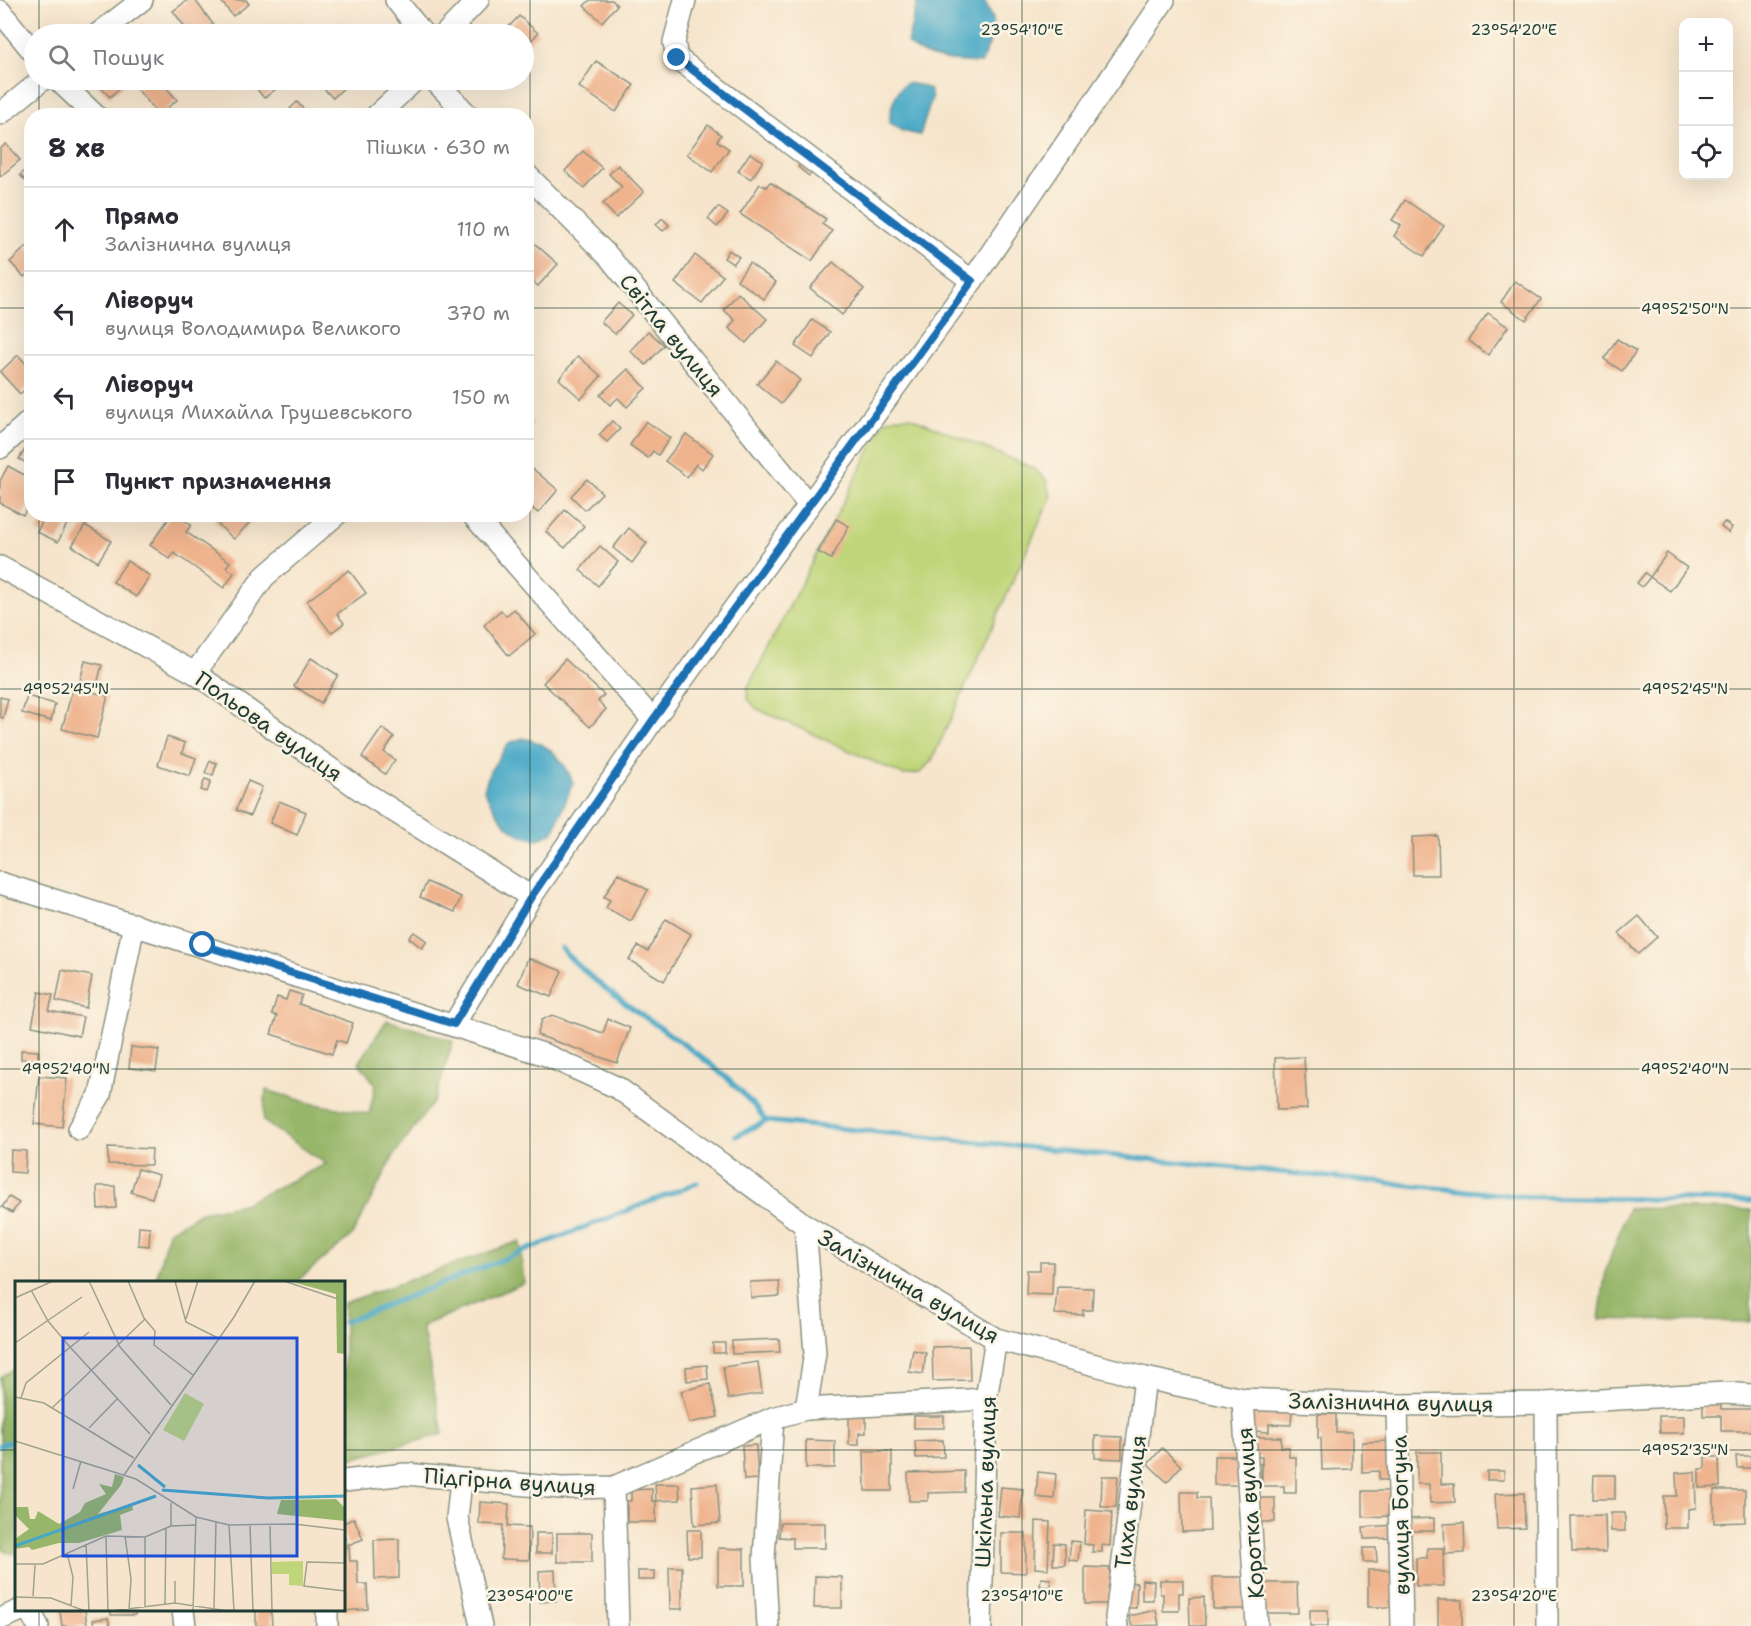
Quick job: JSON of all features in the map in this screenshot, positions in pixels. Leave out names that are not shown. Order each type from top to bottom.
[{"type":"street","points":[[111,24],[142,0]]},
{"type":"street","points":[[396,0],[415,24]]},
{"type":"street","points":[[455,24],[478,0]]},
{"type":"street","points":[[685,0],[674,42],[677,58],[972,281]]},
{"type":"street","points":[[454,1024],[531,897],[653,720],[972,281],[1160,1]]},
{"type":"street","points":[[0,11],[24,41]]},
{"type":"street","points":[[0,114],[30,90]]},
{"type":"street","points":[[69,90],[88,108]]},
{"type":"street","points":[[385,108],[404,90]]},
{"type":"street","points":[[444,90],[461,108]]},
{"type":"street","name":"Світла вулиця","points":[[534,182],[609,257],[808,504]]},
{"type":"street","points":[[0,448],[24,426]]},
{"type":"street","points":[[195,673],[264,577],[328,522]]},
{"type":"street","points":[[479,522],[653,720]]},
{"type":"street","name":"Польова вулиця","points":[[0,567],[195,673],[362,791],[531,897]]},
{"type":"street","name":"Залізнична вулиця","points":[[0,883],[454,1024],[546,1055],[618,1088],[805,1225],[996,1339],[1243,1399],[1397,1405],[1546,1403],[1726,1393],[1751,1395]]},
{"type":"street","points":[[79,1129],[100,1095],[134,924]]},
{"type":"street","points":[[805,1225],[815,1353],[806,1409]]},
{"type":"street","name":"Шкільна вулиця","points":[[981,1626],[986,1399],[996,1339]]},
{"type":"street","name":"Тиха вулиця","points":[[1117,1626],[1116,1618],[1145,1377]]},
{"type":"street","name":"Підгірна вулиця","points":[[345,1481],[405,1474],[460,1481],[561,1488],[614,1487],[773,1418],[806,1409],[986,1399]]},
{"type":"street","name":"Коротка вулиця","points":[[1243,1399],[1257,1626]]},
{"type":"street","points":[[1546,1403],[1547,1626]]},
{"type":"street","name":"вулиця Богуна","points":[[1397,1405],[1402,1626]]},
{"type":"street","points":[[768,1626],[764,1558],[773,1418]]},
{"type":"street","points":[[460,1481],[457,1518],[481,1626]]},
{"type":"street","points":[[614,1487],[618,1626]]},
{"type":"street","points":[[0,1619],[19,1611]]},
{"type":"street","points":[[30,1611],[38,1626]]},
{"type":"street","points":[[183,1611],[185,1626]]},
{"type":"green space","points":[[897,417],[911,417],[1033,468],[1046,480],[1051,497],[932,760],[920,773],[903,775],[757,709],[748,699],[747,689],[885,421]]},
{"type":"green space","points":[[387,1020],[453,1041],[435,1100],[396,1152],[352,1235],[297,1281],[151,1281],[157,1276],[168,1232],[201,1212],[243,1204],[326,1164],[263,1121],[266,1090],[310,1103],[369,1114],[376,1085],[359,1063]]},
{"type":"green space","points":[[1628,1208],[1751,1210],[1751,1322],[1599,1319],[1606,1270]]},
{"type":"green space","points":[[520,1241],[524,1283],[422,1326],[443,1434],[345,1461],[345,1303]]},
{"type":"green space","points":[[15,1369],[15,1552],[12,1554],[0,1548],[0,1377]]},
{"type":"water","points":[[918,0],[984,0],[993,19],[991,39],[981,63],[932,57],[907,43]]},
{"type":"water","points":[[906,83],[929,89],[932,98],[920,135],[902,131],[889,122],[896,96]]},
{"type":"water","points":[[523,738],[541,744],[554,753],[565,767],[573,783],[553,833],[537,839],[526,837],[510,828],[493,807],[484,790],[490,771],[509,743]]},
{"type":"building","points":[[188,0],[195,0],[213,24],[183,24],[173,11]]},
{"type":"building","points":[[220,0],[246,0],[249,4],[233,16]]},
{"type":"building","points":[[590,0],[612,0],[617,5],[602,22],[584,6]]},
{"type":"building","points":[[519,16],[528,24],[511,24]]},
{"type":"building","points":[[596,61],[634,85],[616,112],[579,87]]},
{"type":"building","points":[[103,90],[117,90],[110,97]]},
{"type":"building","points":[[138,90],[168,90],[177,100],[167,108],[153,108]]},
{"type":"building","points":[[258,90],[275,90],[264,98]]},
{"type":"building","points":[[325,90],[341,90],[333,98]]},
{"type":"building","points":[[297,102],[303,108],[291,108]]},
{"type":"building","points":[[708,125],[721,135],[717,141],[729,149],[712,172],[687,154]]},
{"type":"building","points":[[6,144],[20,160],[0,177],[0,149]]},
{"type":"building","points":[[583,151],[602,168],[584,188],[565,171]]},
{"type":"building","points":[[750,153],[763,161],[751,179],[738,171]]},
{"type":"building","points":[[802,161],[814,170],[809,176],[798,167]]},
{"type":"building","points":[[618,165],[644,192],[616,218],[603,204],[622,187],[609,174]]},
{"type":"building","points":[[770,182],[826,219],[822,224],[832,231],[812,261],[740,214],[760,184],[766,187]]},
{"type":"building","points":[[1405,200],[1444,226],[1424,256],[1394,236],[1401,225],[1392,220]]},
{"type":"building","points":[[718,207],[728,214],[717,227],[708,219]]},
{"type":"building","points":[[662,218],[669,225],[663,231],[656,225]]},
{"type":"building","points":[[534,243],[558,264],[538,286],[534,283]]},
{"type":"building","points":[[24,249],[24,277],[10,262]]},
{"type":"building","points":[[729,250],[739,257],[733,264],[724,258]]},
{"type":"building","points":[[695,255],[723,276],[702,303],[675,283]]},
{"type":"building","points":[[833,262],[864,289],[842,315],[810,288]]},
{"type":"building","points":[[749,263],[776,282],[764,299],[737,280]]},
{"type":"building","points":[[1515,281],[1541,299],[1526,320],[1501,302]]},
{"type":"building","points":[[738,293],[767,319],[746,343],[729,328],[735,320],[724,310]]},
{"type":"building","points":[[618,303],[632,315],[615,334],[601,322]]},
{"type":"building","points":[[1488,313],[1508,327],[1488,355],[1468,340]]},
{"type":"building","points":[[812,320],[830,332],[813,358],[795,346]]},
{"type":"building","points":[[648,331],[664,345],[646,365],[630,351]]},
{"type":"building","points":[[1617,339],[1636,351],[1622,371],[1604,359]]},
{"type":"building","points":[[18,355],[24,361],[24,390],[20,394],[0,372]]},
{"type":"building","points":[[578,356],[601,376],[581,399],[559,379]]},
{"type":"building","points":[[776,361],[800,380],[781,404],[757,384]]},
{"type":"building","points":[[628,369],[646,388],[627,407],[618,398],[610,405],[600,395]]},
{"type":"building","points":[[612,421],[620,429],[607,442],[599,435]]},
{"type":"building","points":[[646,421],[670,438],[658,455],[653,451],[648,458],[630,445]]},
{"type":"building","points":[[686,434],[713,454],[702,469],[696,464],[687,477],[665,461]]},
{"type":"building","points":[[24,451],[24,462],[19,459]]},
{"type":"building","points":[[8,466],[24,475],[23,515],[0,503],[0,481]]},
{"type":"building","points":[[534,470],[558,490],[538,513],[534,510]]},
{"type":"building","points":[[587,479],[602,493],[585,510],[571,496]]},
{"type":"building","points":[[565,510],[584,526],[565,548],[546,532]]},
{"type":"building","points":[[836,519],[849,526],[831,559],[818,552]]},
{"type":"building","points":[[42,522],[68,522],[58,542],[37,532]]},
{"type":"building","points":[[166,522],[187,522],[191,525],[186,532],[230,562],[226,567],[234,573],[224,588],[174,553],[170,559],[150,545]]},
{"type":"building","points":[[215,522],[250,522],[234,539]]},
{"type":"building","points":[[1724,522],[1732,527],[1729,533],[1721,527]]},
{"type":"building","points":[[85,525],[111,541],[98,562],[72,546]]},
{"type":"building","points":[[629,528],[647,543],[632,563],[613,548]]},
{"type":"building","points":[[600,546],[618,562],[598,586],[580,570]]},
{"type":"building","points":[[1667,553],[1687,568],[1670,591],[1650,577]]},
{"type":"building","points":[[127,561],[150,576],[136,597],[113,582]]},
{"type":"building","points":[[349,570],[366,593],[337,614],[344,623],[331,633],[307,601]]},
{"type":"building","points":[[1645,573],[1650,577],[1642,587],[1637,583]]},
{"type":"building","points":[[514,609],[535,634],[509,656],[484,625],[501,610],[506,616]]},
{"type":"building","points":[[311,658],[338,675],[321,703],[294,686]]},
{"type":"building","points":[[565,659],[604,695],[598,701],[606,709],[590,727],[543,683]]},
{"type":"building","points":[[85,661],[102,665],[97,685],[80,681]]},
{"type":"building","points":[[73,687],[108,696],[97,738],[62,729]]},
{"type":"building","points":[[27,696],[55,704],[51,721],[22,713]]},
{"type":"building","points":[[0,697],[8,699],[3,718],[0,717]]},
{"type":"building","points":[[382,728],[394,737],[384,752],[395,760],[385,774],[362,757]]},
{"type":"building","points":[[167,737],[185,743],[182,753],[196,758],[190,776],[158,765]]},
{"type":"building","points":[[210,761],[217,763],[213,775],[205,773]]},
{"type":"building","points":[[205,779],[211,781],[207,792],[201,790]]},
{"type":"building","points":[[248,781],[262,787],[250,816],[236,810]]},
{"type":"building","points":[[279,801],[306,812],[297,835],[270,823]]},
{"type":"building","points":[[1438,836],[1439,875],[1413,875],[1412,837]]},
{"type":"building","points":[[618,873],[648,890],[631,921],[606,908],[610,900],[604,897]]},
{"type":"building","points":[[427,882],[461,897],[455,912],[420,897]]},
{"type":"building","points":[[1639,916],[1657,937],[1638,954],[1619,933]]},
{"type":"building","points":[[666,919],[691,934],[664,981],[629,960],[638,946],[648,951]]},
{"type":"building","points":[[414,932],[427,941],[422,948],[409,938]]},
{"type":"building","points":[[528,958],[562,971],[551,997],[518,984]]},
{"type":"building","points":[[62,970],[92,976],[86,1008],[56,1001]]},
{"type":"building","points":[[289,991],[302,995],[299,1004],[353,1023],[346,1043],[337,1040],[332,1054],[271,1034],[277,1016],[272,1014],[277,997],[286,1000]]},
{"type":"building","points":[[39,992],[53,995],[49,1011],[83,1017],[79,1036],[32,1026]]},
{"type":"building","points":[[552,1015],[603,1033],[608,1019],[630,1028],[617,1063],[537,1035],[542,1020]]},
{"type":"building","points":[[131,1047],[159,1050],[156,1071],[129,1068]]},
{"type":"building","points":[[21,1050],[38,1051],[38,1060],[21,1059]]},
{"type":"building","points":[[1304,1057],[1307,1109],[1277,1110],[1275,1058]]},
{"type":"building","points":[[39,1076],[67,1078],[62,1127],[34,1124]]},
{"type":"building","points":[[108,1147],[152,1149],[151,1165],[108,1164]]},
{"type":"building","points":[[11,1150],[26,1151],[25,1173],[10,1172]]},
{"type":"building","points":[[138,1169],[159,1175],[152,1198],[131,1192]]},
{"type":"building","points":[[97,1186],[115,1186],[116,1208],[98,1209]]},
{"type":"building","points":[[9,1197],[19,1203],[12,1213],[2,1207]]},
{"type":"building","points":[[139,1226],[150,1227],[149,1246],[138,1245]]},
{"type":"building","points":[[1040,1262],[1053,1262],[1052,1295],[1026,1294],[1027,1270],[1040,1270]]},
{"type":"building","points":[[779,1281],[780,1296],[751,1298],[750,1282]]},
{"type":"building","points":[[1057,1287],[1093,1288],[1092,1310],[1083,1310],[1083,1315],[1055,1314]]},
{"type":"building","points":[[779,1339],[780,1352],[732,1354],[732,1341]]},
{"type":"building","points":[[713,1343],[725,1343],[725,1353],[713,1353]]},
{"type":"building","points":[[969,1346],[970,1380],[933,1381],[932,1347]]},
{"type":"building","points":[[913,1350],[926,1353],[923,1374],[909,1372]]},
{"type":"building","points":[[758,1362],[762,1393],[728,1399],[723,1367]]},
{"type":"building","points":[[707,1365],[708,1379],[687,1381],[686,1367]]},
{"type":"building","points":[[710,1384],[718,1417],[689,1423],[681,1391]]},
{"type":"building","points":[[1703,1402],[1721,1402],[1721,1409],[1751,1409],[1751,1431],[1721,1431],[1721,1416],[1703,1416]]},
{"type":"building","points":[[1250,1407],[1292,1409],[1291,1425],[1269,1424],[1269,1432],[1253,1431]]},
{"type":"building","points":[[849,1410],[866,1410],[866,1433],[859,1433],[859,1445],[849,1445]]},
{"type":"building","points":[[1318,1414],[1336,1414],[1336,1432],[1352,1432],[1352,1469],[1322,1470]]},
{"type":"building","points":[[914,1416],[944,1416],[944,1428],[914,1428]]},
{"type":"building","points":[[1659,1416],[1684,1416],[1684,1433],[1660,1433]]},
{"type":"building","points":[[1095,1436],[1122,1437],[1122,1459],[1095,1458]]},
{"type":"building","points":[[1255,1437],[1281,1437],[1281,1447],[1289,1447],[1289,1457],[1296,1457],[1296,1493],[1284,1493],[1284,1486],[1262,1486],[1262,1457],[1255,1457]]},
{"type":"building","points":[[806,1440],[835,1441],[835,1468],[806,1468]]},
{"type":"building","points":[[943,1440],[944,1457],[916,1458],[915,1441]]},
{"type":"building","points":[[1393,1441],[1393,1480],[1379,1480],[1379,1471],[1362,1472],[1362,1442]]},
{"type":"building","points":[[756,1445],[758,1479],[744,1480],[742,1446]]},
{"type":"building","points":[[1162,1448],[1181,1466],[1167,1482],[1148,1464]]},
{"type":"building","points":[[864,1451],[892,1451],[892,1491],[865,1491]]},
{"type":"building","points":[[1417,1452],[1441,1452],[1441,1484],[1454,1484],[1455,1502],[1430,1503],[1429,1484],[1417,1484]]},
{"type":"building","points":[[1214,1456],[1241,1456],[1241,1485],[1214,1485]]},
{"type":"building","points":[[1736,1456],[1751,1456],[1751,1468],[1737,1468]]},
{"type":"building","points":[[1705,1457],[1719,1457],[1720,1487],[1699,1488],[1699,1469],[1705,1469]]},
{"type":"building","points":[[1251,1464],[1261,1464],[1261,1482],[1252,1482]]},
{"type":"building","points":[[964,1471],[964,1492],[928,1493],[928,1501],[909,1501],[908,1473]]},
{"type":"building","points":[[1487,1471],[1504,1471],[1504,1480],[1487,1480]]},
{"type":"building","points":[[1038,1472],[1056,1474],[1054,1499],[1036,1497]]},
{"type":"building","points":[[1695,1472],[1696,1508],[1688,1509],[1688,1528],[1664,1528],[1664,1496],[1677,1496],[1676,1473]]},
{"type":"building","points":[[1594,1475],[1615,1475],[1615,1499],[1593,1499]]},
{"type":"building","points":[[1102,1476],[1118,1476],[1116,1507],[1101,1507]]},
{"type":"building","points":[[655,1484],[679,1484],[680,1500],[656,1501]]},
{"type":"building","points":[[717,1484],[720,1523],[694,1525],[692,1486]]},
{"type":"building","points":[[1001,1487],[1023,1489],[1020,1518],[998,1516]]},
{"type":"building","points":[[652,1489],[652,1501],[656,1501],[656,1522],[627,1522],[627,1501],[631,1501],[631,1490]]},
{"type":"building","points":[[1714,1490],[1745,1490],[1745,1522],[1714,1523]]},
{"type":"building","points":[[1363,1491],[1392,1491],[1392,1516],[1363,1517]]},
{"type":"building","points":[[1181,1492],[1197,1492],[1197,1498],[1209,1498],[1210,1531],[1182,1532]]},
{"type":"building","points":[[1524,1493],[1525,1528],[1497,1529],[1495,1494]]},
{"type":"building","points":[[1256,1498],[1275,1498],[1275,1522],[1256,1522]]},
{"type":"building","points":[[480,1502],[509,1504],[508,1526],[530,1527],[529,1560],[501,1559],[503,1525],[479,1524]]},
{"type":"building","points":[[1086,1510],[1112,1512],[1110,1546],[1102,1545],[1102,1552],[1092,1552],[1093,1545],[1084,1544]]},
{"type":"building","points":[[1611,1513],[1625,1513],[1625,1531],[1611,1531]]},
{"type":"building","points":[[1605,1515],[1606,1552],[1572,1552],[1571,1516]]},
{"type":"building","points":[[354,1518],[363,1539],[348,1545],[345,1538],[345,1522]]},
{"type":"building","points":[[1434,1518],[1434,1531],[1410,1531],[1410,1519]]},
{"type":"building","points":[[1036,1521],[1050,1522],[1048,1569],[1035,1568]]},
{"type":"building","points":[[780,1523],[825,1523],[825,1548],[793,1548],[793,1538],[779,1537]]},
{"type":"building","points":[[1464,1523],[1465,1553],[1445,1554],[1444,1524]]},
{"type":"building","points":[[1396,1525],[1396,1538],[1364,1539],[1363,1527]]},
{"type":"building","points":[[687,1530],[701,1530],[701,1557],[688,1557]]},
{"type":"building","points":[[536,1533],[552,1533],[552,1553],[536,1553]]},
{"type":"building","points":[[557,1533],[592,1533],[592,1562],[557,1562]]},
{"type":"building","points":[[1001,1533],[1026,1533],[1026,1573],[1001,1572]]},
{"type":"building","points":[[399,1539],[399,1578],[375,1579],[374,1540]]},
{"type":"building","points":[[1071,1541],[1080,1542],[1078,1561],[1069,1560]]},
{"type":"building","points":[[1054,1543],[1065,1544],[1065,1565],[1053,1565]]},
{"type":"building","points":[[345,1547],[349,1547],[350,1561],[357,1561],[358,1584],[367,1584],[368,1609],[345,1611]]},
{"type":"building","points":[[718,1548],[744,1549],[744,1586],[718,1586]]},
{"type":"building","points":[[1363,1548],[1376,1548],[1377,1562],[1363,1562]]},
{"type":"building","points":[[1427,1548],[1443,1548],[1444,1586],[1416,1586],[1416,1558],[1427,1558]]},
{"type":"building","points":[[669,1567],[682,1567],[682,1609],[670,1609]]},
{"type":"building","points":[[1085,1567],[1110,1568],[1109,1604],[1085,1604]]},
{"type":"building","points":[[555,1570],[556,1601],[540,1602],[539,1571]]},
{"type":"building","points":[[1368,1570],[1395,1570],[1395,1607],[1368,1607]]},
{"type":"building","points":[[638,1571],[655,1571],[655,1580],[638,1580]]},
{"type":"building","points":[[815,1576],[842,1577],[842,1608],[814,1608]]},
{"type":"building","points":[[1213,1577],[1245,1577],[1245,1609],[1213,1609]]},
{"type":"building","points":[[1041,1578],[1051,1579],[1051,1587],[1040,1586]]},
{"type":"building","points":[[1142,1580],[1154,1581],[1153,1600],[1142,1600]]},
{"type":"building","points":[[1160,1580],[1183,1580],[1183,1593],[1179,1593],[1179,1611],[1163,1611]]},
{"type":"building","points":[[1127,1582],[1137,1583],[1136,1608],[1126,1608]]},
{"type":"building","points":[[1264,1583],[1297,1583],[1298,1613],[1264,1613]]},
{"type":"building","points":[[1204,1597],[1205,1626],[1190,1626],[1189,1598]]},
{"type":"building","points":[[1438,1600],[1462,1600],[1462,1626],[1438,1626]]},
{"type":"building","points":[[1156,1610],[1159,1625],[1132,1626],[1129,1616]]},
{"type":"building","points":[[1310,1610],[1328,1610],[1328,1626],[1310,1626]]},
{"type":"building","points":[[60,1611],[85,1611],[87,1626],[62,1626]]},
{"type":"building","points":[[111,1611],[135,1611],[135,1615],[111,1615]]},
{"type":"building","points":[[256,1611],[271,1611],[272,1626],[256,1626]]},
{"type":"building","points":[[108,1618],[110,1626],[94,1626],[93,1620]]},
{"type":"waterway","points":[[561,948],[611,993],[720,1072],[766,1121]]},
{"type":"waterway","points":[[736,1136],[766,1121],[1528,1197],[1751,1201]]},
{"type":"waterway","points":[[345,1322],[697,1183]]},
{"type":"waterway","points":[[0,1445],[15,1440]]},
{"type":"route","points":[[203,945],[454,1024],[531,897],[653,720],[972,281],[677,58]]}]
